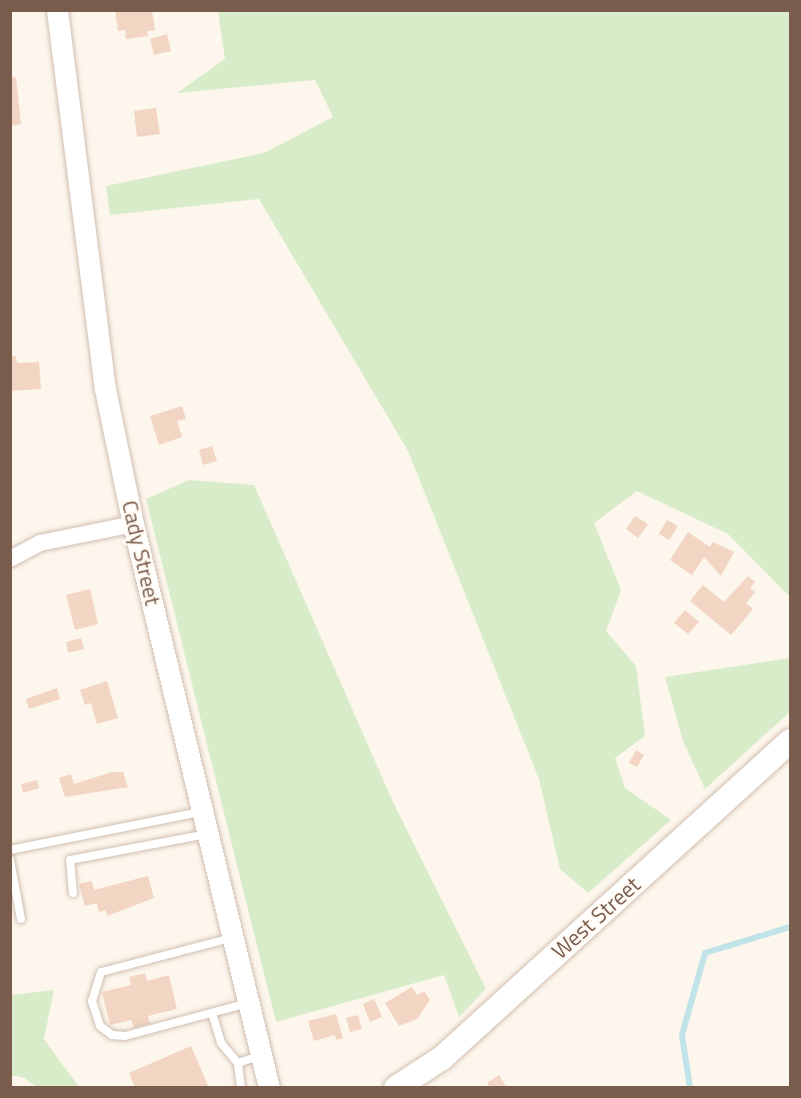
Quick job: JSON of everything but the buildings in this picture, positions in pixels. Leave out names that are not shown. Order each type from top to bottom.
[{"type":"main road","name":"West Street","points":[[396,1088],[442,1058],[790,741]]},
{"type":"street","name":"Cady Street","points":[[57,10],[105,389],[133,524],[269,1088]]},
{"type":"street","points":[[10,559],[40,543],[133,524]]},
{"type":"lane","points":[[10,850],[201,812]]},
{"type":"lane","points":[[73,893],[70,860],[207,834]]},
{"type":"lane","points":[[10,860],[21,919]]},
{"type":"lane","points":[[233,938],[101,972],[93,988],[100,1026],[112,1035],[125,1036],[249,1003]]},
{"type":"lane","points":[[212,1013],[221,1043],[238,1063],[241,1088]]},
{"type":"lane","points":[[238,1063],[261,1055]]},
{"type":"green space","points":[[218,11],[790,11],[790,597],[728,534],[637,491],[594,523],[621,590],[606,631],[636,666],[645,736],[615,758],[625,788],[671,820],[588,893],[560,869],[539,779],[408,451],[259,199],[110,215],[106,186],[264,153],[333,117],[315,80],[177,93],[225,59]]},
{"type":"green space","points":[[189,480],[254,485],[393,802],[486,989],[459,1017],[444,975],[276,1022],[146,499]]},
{"type":"green space","points":[[790,658],[790,712],[705,789],[683,741],[665,677]]},
{"type":"green space","points":[[54,990],[44,1039],[79,1087],[37,1087],[24,1078],[11,1075],[11,995]]},
{"type":"waterway","points":[[690,1088],[682,1035],[705,953],[790,927]]}]
